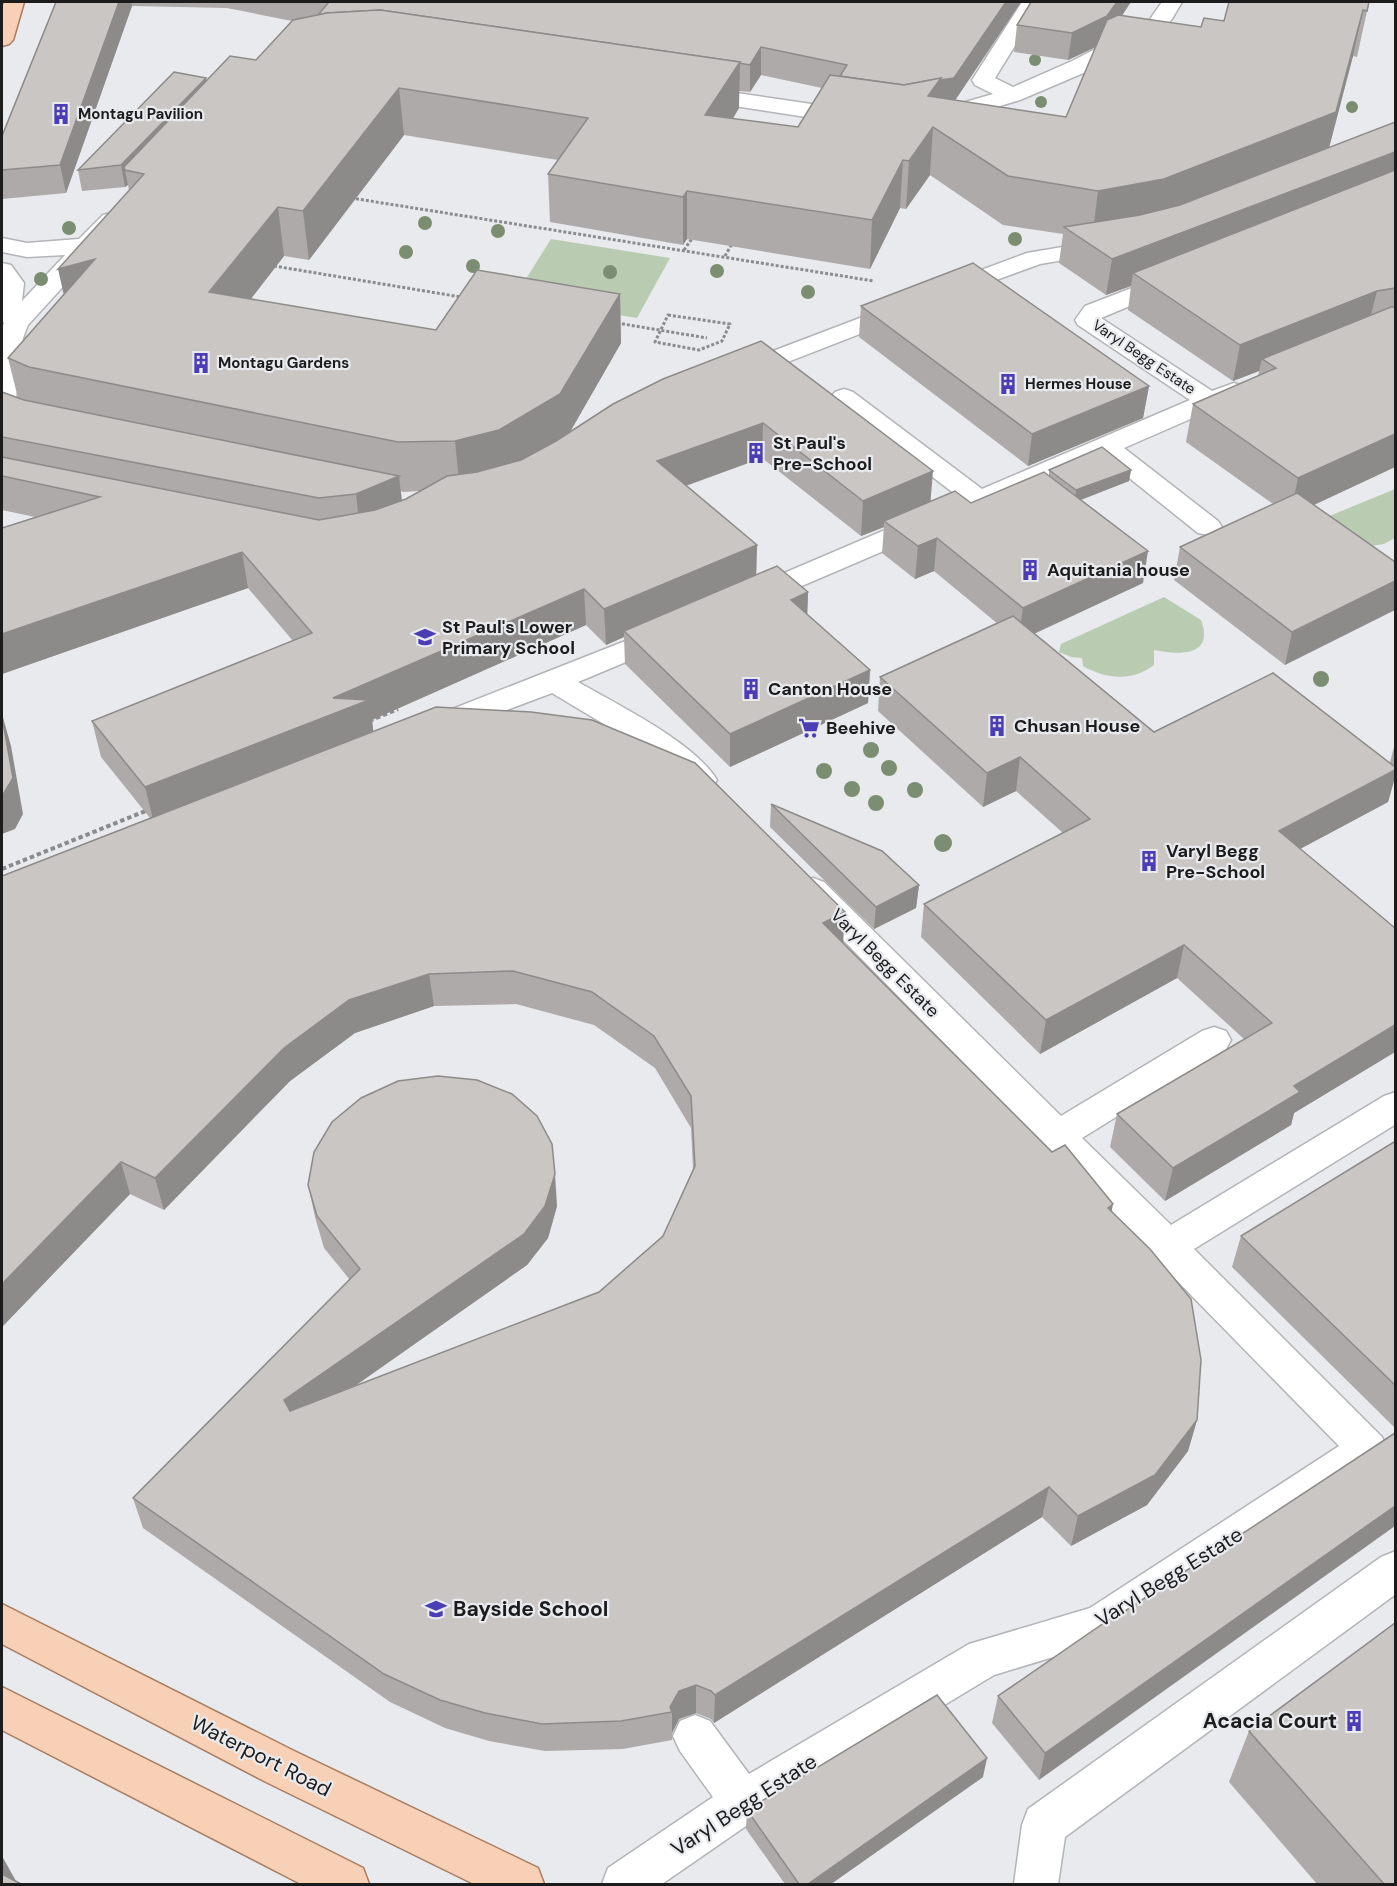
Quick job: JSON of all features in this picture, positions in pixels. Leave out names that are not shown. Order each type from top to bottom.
[{"type":"main road","points":[[2,40],[14,2]]},
{"type":"main road","name":"Waterport Road","points":[[2,1623],[277,1765],[522,1884]]},
{"type":"main road","points":[[2,1708],[347,1884]]},
{"type":"street","points":[[1012,95],[983,80],[1032,2]]},
{"type":"street","points":[[921,121],[1012,95],[1080,66],[1155,26],[1165,15],[1172,2]]},
{"type":"street","points":[[679,91],[878,121]]},
{"type":"street","points":[[45,427],[8,415],[2,409],[10,338],[16,323],[128,202]]},
{"type":"street","points":[[721,380],[1035,258],[1124,243]]},
{"type":"street","points":[[2,245],[27,250],[86,246]]},
{"type":"street","points":[[2,270],[12,283],[9,313],[16,323]]},
{"type":"street","name":"Varyl Begg Estate","points":[[1192,272],[1094,310],[1087,320],[1209,401]]},
{"type":"street","name":"Varyl Begg Estate","points":[[731,606],[1261,380]]},
{"type":"street","points":[[844,397],[978,500]]},
{"type":"street","points":[[1104,445],[1208,527]]},
{"type":"street","points":[[415,735],[554,681],[689,624]]},
{"type":"street","points":[[554,681],[627,724],[664,749],[698,776],[720,798]]},
{"type":"street","name":"Varyl Begg Estate","points":[[624,1884],[743,1802],[984,1658],[1101,1624],[1368,1449],[787,865]]},
{"type":"street","points":[[1058,1135],[1214,1040]]},
{"type":"street","points":[[1168,1246],[1395,1106]]},
{"type":"street","points":[[1036,1884],[1044,1825],[1395,1570]]},
{"type":"street","points":[[695,1736],[743,1802]]},
{"type":"path","points":[[347,197],[880,282],[921,301]]},
{"type":"path","points":[[684,250],[697,230]]},
{"type":"path","points":[[724,257],[736,236]]},
{"type":"path","points":[[263,264],[462,297]]},
{"type":"path","points":[[668,315],[730,324],[722,341],[699,350],[655,342],[661,330],[668,315]]},
{"type":"path","points":[[614,323],[707,338]]},
{"type":"path","points":[[2,869],[154,808]]},
{"type":"green space","points":[[551,239],[670,258],[637,318],[514,298]]},
{"type":"green space","points":[[1395,489],[1395,538],[1384,544],[1371,546],[1327,517]]},
{"type":"green space","points":[[1164,597],[1201,620],[1204,632],[1203,641],[1199,647],[1192,651],[1174,653],[1154,650],[1154,665],[1137,674],[1119,677],[1101,674],[1083,666],[1082,658],[1071,657],[1059,652],[1061,644]]},
{"type":"building","points":[[56,2],[119,2],[60,165],[2,170],[2,136]]},
{"type":"building","points":[[329,2],[1006,2],[954,78],[940,80],[941,78],[904,85],[840,76],[847,65],[761,47],[750,65],[380,10],[318,15]]},
{"type":"building","points":[[1031,2],[1117,2],[1107,16],[1072,33],[1017,25]]},
{"type":"building","points":[[1229,2],[1369,2],[1367,11],[1363,10],[1336,112],[1164,179],[1098,191],[1008,176],[933,127],[909,161],[903,160],[872,220],[687,191],[683,197],[548,174],[588,118],[399,88],[303,211],[278,207],[209,292],[436,330],[477,270],[620,294],[560,394],[499,430],[455,441],[398,442],[29,367],[8,358],[95,259],[58,269],[144,174],[125,170],[124,167],[230,56],[256,60],[293,20],[327,13],[380,10],[740,62],[705,115],[798,127],[830,75],[904,85],[941,78],[928,96],[1066,117],[1107,20],[1118,15],[1201,27],[1204,18],[1224,21]]},
{"type":"building","points":[[174,72],[206,78],[121,165],[78,170]]},
{"type":"building","points":[[1395,122],[1395,152],[1112,259],[1064,227],[1140,215],[1180,205]]},
{"type":"building","points":[[1395,170],[1395,288],[1377,291],[1240,345],[1133,273]]},
{"type":"building","points":[[973,263],[1149,386],[1032,434],[861,306]]},
{"type":"building","points":[[1395,307],[1395,434],[1298,478],[1193,404],[1276,368],[1262,359]]},
{"type":"building","points":[[761,341],[933,471],[863,501],[763,423],[657,461],[757,545],[604,609],[584,589],[333,698],[369,700],[145,787],[92,721],[312,633],[242,552],[2,634],[2,528],[100,497],[2,476],[2,457],[319,520],[375,510],[406,499],[447,476],[477,472],[521,460],[556,441],[613,404],[663,379]]},
{"type":"building","points":[[2,392],[24,400],[399,476],[356,494],[319,498],[2,437]]},
{"type":"building","points":[[1102,447],[1131,470],[1076,490],[1049,470]]},
{"type":"building","points":[[1044,472],[1148,551],[1023,608],[937,538],[918,546],[884,521],[955,491],[971,503]]},
{"type":"building","points":[[1297,493],[1395,562],[1395,581],[1292,632],[1180,547]]},
{"type":"building","points":[[777,566],[808,592],[791,600],[870,670],[730,734],[624,631]]},
{"type":"building","points":[[1013,616],[1154,732],[1273,673],[1395,767],[1395,770],[1279,831],[1395,928],[1395,1025],[1294,1086],[1300,1092],[1173,1168],[1117,1114],[1272,1023],[1184,945],[1046,1020],[924,904],[1090,819],[1020,757],[987,773],[880,677]]},
{"type":"building","points":[[436,707],[531,712],[592,720],[695,763],[845,912],[823,923],[1052,1152],[1065,1145],[1113,1204],[1108,1208],[1150,1249],[1191,1299],[1201,1360],[1197,1420],[1155,1475],[1078,1516],[1049,1487],[715,1695],[696,1685],[679,1691],[670,1707],[672,1712],[621,1721],[542,1724],[485,1713],[440,1700],[384,1674],[133,1498],[360,1269],[317,1216],[308,1185],[314,1152],[332,1122],[361,1098],[398,1081],[438,1076],[477,1080],[512,1094],[537,1116],[552,1144],[555,1174],[545,1206],[524,1234],[284,1400],[290,1411],[599,1292],[663,1236],[695,1166],[691,1096],[654,1036],[592,992],[513,971],[429,974],[349,1000],[284,1048],[155,1178],[121,1162],[2,1284],[2,876]]},
{"type":"building","points":[[2,717],[13,778],[2,794]]},
{"type":"building","points":[[771,804],[882,851],[919,885],[876,907]]},
{"type":"building","points":[[1395,1143],[1395,1385],[1241,1236]]},
{"type":"building","points":[[1395,1433],[1395,1506],[1045,1753],[998,1696],[1117,1614],[1125,1611]]},
{"type":"building","name":"Acacia Court","points":[[1395,1623],[1395,1884],[1384,1884],[1249,1731]]},
{"type":"building","points":[[937,1695],[987,1758],[808,1884],[799,1884],[747,1810]]},
{"type":"building","points":[[2,1874],[21,1884],[2,1884]]},
{"type":"place","name":"Montagu Pavilion","points":[[61,114]]},
{"type":"place","name":"Montagu Gardens","points":[[201,363]]},
{"type":"place","name":"Hermes House","points":[[1008,384]]},
{"type":"place","name":"St Paul's Pre-School","points":[[756,453]]},
{"type":"place","name":"Aquitania house","points":[[1030,570]]},
{"type":"place","name":"St Paul's Lower Primary School","points":[[425,637]]},
{"type":"place","name":"Canton House","points":[[751,689]]},
{"type":"place","name":"Chusan House","points":[[997,726]]},
{"type":"place","name":"Beehive","points":[[809,728]]},
{"type":"place","name":"Varyl Begg Pre-School","points":[[1149,861]]},
{"type":"place","name":"Bayside School","points":[[436,1609]]},
{"type":"place","name":"Acacia Court","points":[[1354,1721]]}]
